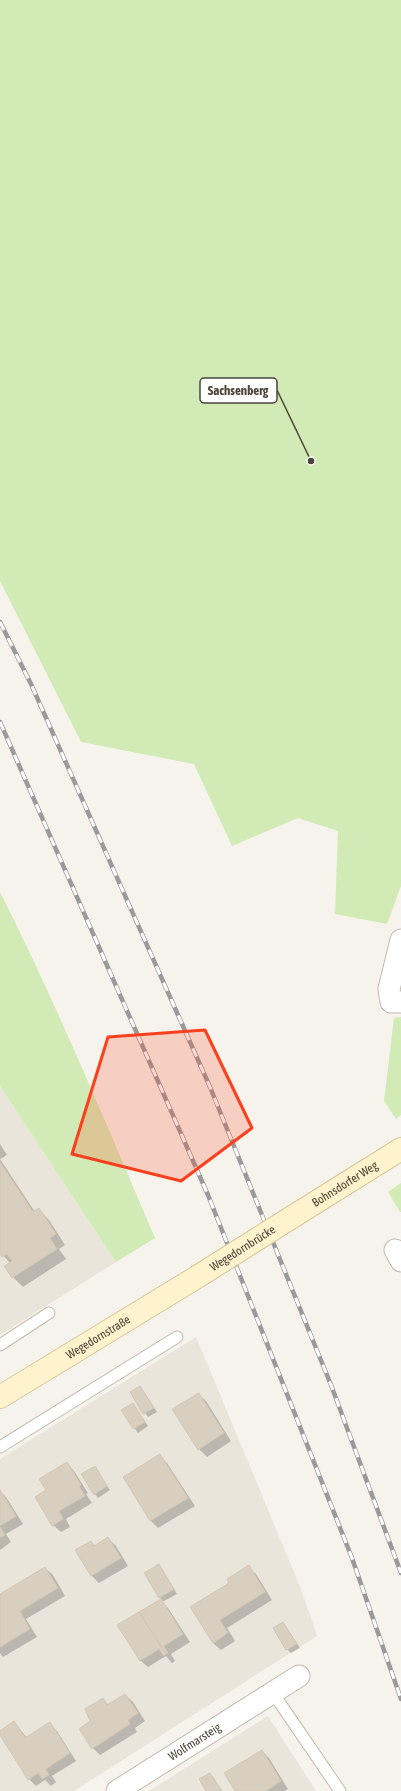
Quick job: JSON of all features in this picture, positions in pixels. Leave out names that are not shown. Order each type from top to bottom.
[{"type":"street","points":[[396,1002],[389,989],[401,940]]},
{"type":"street","name":"Bohnsdorfer Weg","points":[[289,1220],[401,1149]]},
{"type":"street","name":"Wegedornbrücke","points":[[197,1277],[289,1220]]},
{"type":"street","name":"Wegedornstraße","points":[[0,1397],[197,1277]]},
{"type":"street","name":"Wolfmarsteig","points":[[117,1791],[299,1676]]},
{"type":"lane","points":[[0,1345],[49,1312]]},
{"type":"lane","points":[[0,1447],[176,1337]]},
{"type":"lane","points":[[273,1693],[340,1791]]},
{"type":"highlighted area","points":[[205,1030],[252,1128],[181,1181],[72,1154],[108,1037]]},
{"type":"shaded area","points":[[0,1086],[116,1262],[0,1335]]},
{"type":"shaded area","points":[[196,1337],[301,1589],[317,1636],[74,1791],[0,1791],[0,1459]]},
{"type":"shaded area","points":[[268,1716],[316,1791],[149,1791]]},
{"type":"green space","points":[[0,0],[401,0],[401,886],[387,924],[335,914],[338,831],[298,818],[232,846],[194,764],[81,742],[0,581]]},
{"type":"green space","points":[[0,892],[61,1020],[155,1238],[116,1262],[0,1086]]},
{"type":"green space","points":[[401,1017],[401,1115],[396,1119],[384,1101],[394,1018]]},
{"type":"green space","points":[[401,1183],[401,1212],[400,1212],[388,1192]]},
{"type":"building","points":[[0,1162],[33,1212],[39,1208],[56,1234],[50,1238],[57,1249],[12,1278],[4,1266],[12,1261],[7,1254],[2,1257],[0,1254]]},
{"type":"building","points":[[140,1386],[154,1408],[143,1414],[130,1392]]},
{"type":"building","points":[[199,1393],[224,1433],[198,1450],[172,1409]]},
{"type":"building","points":[[133,1403],[145,1422],[133,1429],[121,1410]]},
{"type":"building","points":[[160,1454],[188,1498],[150,1521],[123,1477]]},
{"type":"building","points":[[67,1462],[81,1485],[79,1486],[85,1496],[59,1511],[63,1519],[52,1526],[35,1497],[46,1490],[39,1479]]},
{"type":"building","points":[[95,1466],[107,1486],[94,1495],[81,1474]]},
{"type":"building","points":[[0,1490],[16,1516],[0,1526]]},
{"type":"building","points":[[0,1527],[5,1535],[0,1538]]},
{"type":"building","points":[[108,1537],[121,1558],[91,1576],[75,1550],[91,1541],[94,1546]]},
{"type":"building","points":[[159,1564],[174,1589],[159,1598],[144,1573]]},
{"type":"building","points":[[249,1565],[265,1592],[220,1620],[228,1633],[213,1643],[190,1607],[229,1583],[227,1579]]},
{"type":"building","points":[[45,1567],[58,1588],[20,1611],[30,1629],[0,1647],[0,1594]]},
{"type":"building","points":[[161,1599],[183,1634],[164,1646],[168,1653],[166,1654],[139,1612]]},
{"type":"building","points":[[139,1612],[166,1654],[164,1656],[159,1649],[140,1661],[117,1625]]},
{"type":"building","points":[[283,1622],[297,1644],[286,1650],[273,1628]]},
{"type":"building","points":[[125,1694],[138,1713],[128,1720],[130,1724],[92,1749],[79,1729],[90,1721],[85,1709],[103,1698],[107,1705]]},
{"type":"building","points":[[14,1721],[25,1738],[50,1722],[70,1753],[46,1769],[49,1775],[42,1779],[38,1773],[28,1780],[0,1735],[0,1731]]},
{"type":"building","points":[[262,1750],[281,1781],[266,1791],[235,1791],[224,1773]]},
{"type":"building","points":[[210,1773],[221,1790],[206,1791],[199,1779]]},
{"type":"railway","points":[[0,622],[31,684],[210,1087],[331,1385],[401,1573]]},
{"type":"railway","points":[[0,722],[208,1195],[352,1558],[401,1699]]},
{"type":"place","name":"Sachsenberg","points":[[311,461]]}]
